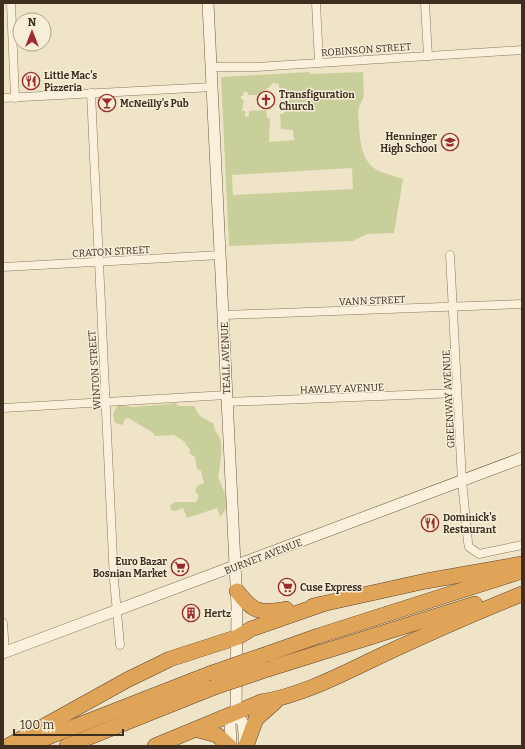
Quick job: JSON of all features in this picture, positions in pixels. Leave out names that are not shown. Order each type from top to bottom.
[{"type":"highway","points":[[237,591],[253,608],[267,613],[323,604],[426,581],[522,564]]},
{"type":"highway","points":[[67,746],[212,681],[267,654],[522,571]]},
{"type":"highway","points":[[24,746],[212,681],[268,669],[522,590]]},
{"type":"highway","points":[[155,746],[198,730],[261,702],[278,699],[307,689],[445,626],[522,594]]},
{"type":"highway","points":[[8,746],[127,680],[170,659],[238,637],[251,629],[323,604]]},
{"type":"highway","points":[[245,746],[256,719],[263,710],[278,699]]},
{"type":"highway","points":[[198,730],[217,735],[230,746]]},
{"type":"street","points":[[11,3],[15,98]]},
{"type":"street","name":"TEALL AVENUE","points":[[208,3],[237,591],[238,637],[236,713],[230,722],[230,746]]},
{"type":"street","points":[[316,3],[319,62]]},
{"type":"street","points":[[425,3],[428,56]]},
{"type":"street","name":"ROBINSON STREET","points":[[212,67],[256,66],[522,50]]},
{"type":"street","points":[[3,98],[213,87]]},
{"type":"street","name":"WINTON STREET","points":[[91,93],[116,611],[120,645]]},
{"type":"street","name":"CRATON STREET","points":[[3,267],[221,255]]},
{"type":"street","name":"GREENWAY AVENUE","points":[[450,255],[462,481],[468,542],[474,552],[479,554],[522,545]]},
{"type":"street","name":"VANN STREET","points":[[224,315],[453,308],[522,304]]},
{"type":"street","name":"HAWLEY AVENUE","points":[[3,408],[106,402],[457,393]]},
{"type":"street","name":"BURNET AVENUE","points":[[4,652],[522,458]]},
{"type":"street","points":[[3,624],[4,652]]},
{"type":"street","name":"TEALL AVENUE","points":[[236,713],[243,723],[245,746]]},
{"type":"green space","points":[[310,72],[310,74],[363,72],[364,96],[358,113],[363,152],[366,159],[377,170],[403,179],[394,233],[367,234],[353,241],[229,246],[221,77]],"holes":[[[272,83],[279,84],[279,89],[283,89],[283,93],[289,98],[289,104],[284,110],[284,114],[280,114],[281,129],[293,130],[294,140],[269,142],[270,118],[267,118],[266,110],[249,111],[249,116],[247,117],[245,116],[245,111],[242,111],[244,100],[241,99],[241,96],[243,96],[244,91],[248,93],[248,95],[265,95],[265,90],[271,86]],[[352,168],[353,189],[233,195],[232,175]]]},
{"type":"green space","points":[[175,403],[179,406],[194,406],[200,416],[214,424],[215,430],[220,438],[221,451],[218,477],[226,497],[226,507],[220,517],[217,508],[187,518],[183,508],[175,511],[171,510],[170,505],[175,502],[196,502],[199,496],[195,491],[197,486],[204,483],[201,471],[197,469],[195,457],[189,453],[190,449],[185,442],[174,435],[155,436],[152,432],[128,418],[124,420],[123,425],[115,423],[113,414],[117,406],[121,405],[133,407]]},
{"type":"place","name":"Little Mac's Pizzeria","points":[[31,81]]},
{"type":"place","name":"Transfiguration Church","points":[[266,100]]},
{"type":"place","name":"McNeilly's Pub","points":[[107,103]]},
{"type":"place","name":"Henninger High School","points":[[450,142]]},
{"type":"place","name":"Dominick's Restaurant","points":[[430,523]]},
{"type":"place","name":"Euro Bazar Bosnian Market","points":[[180,567]]},
{"type":"place","name":"Cuse Express","points":[[287,587]]},
{"type":"place","name":"Hertz","points":[[191,613]]}]
